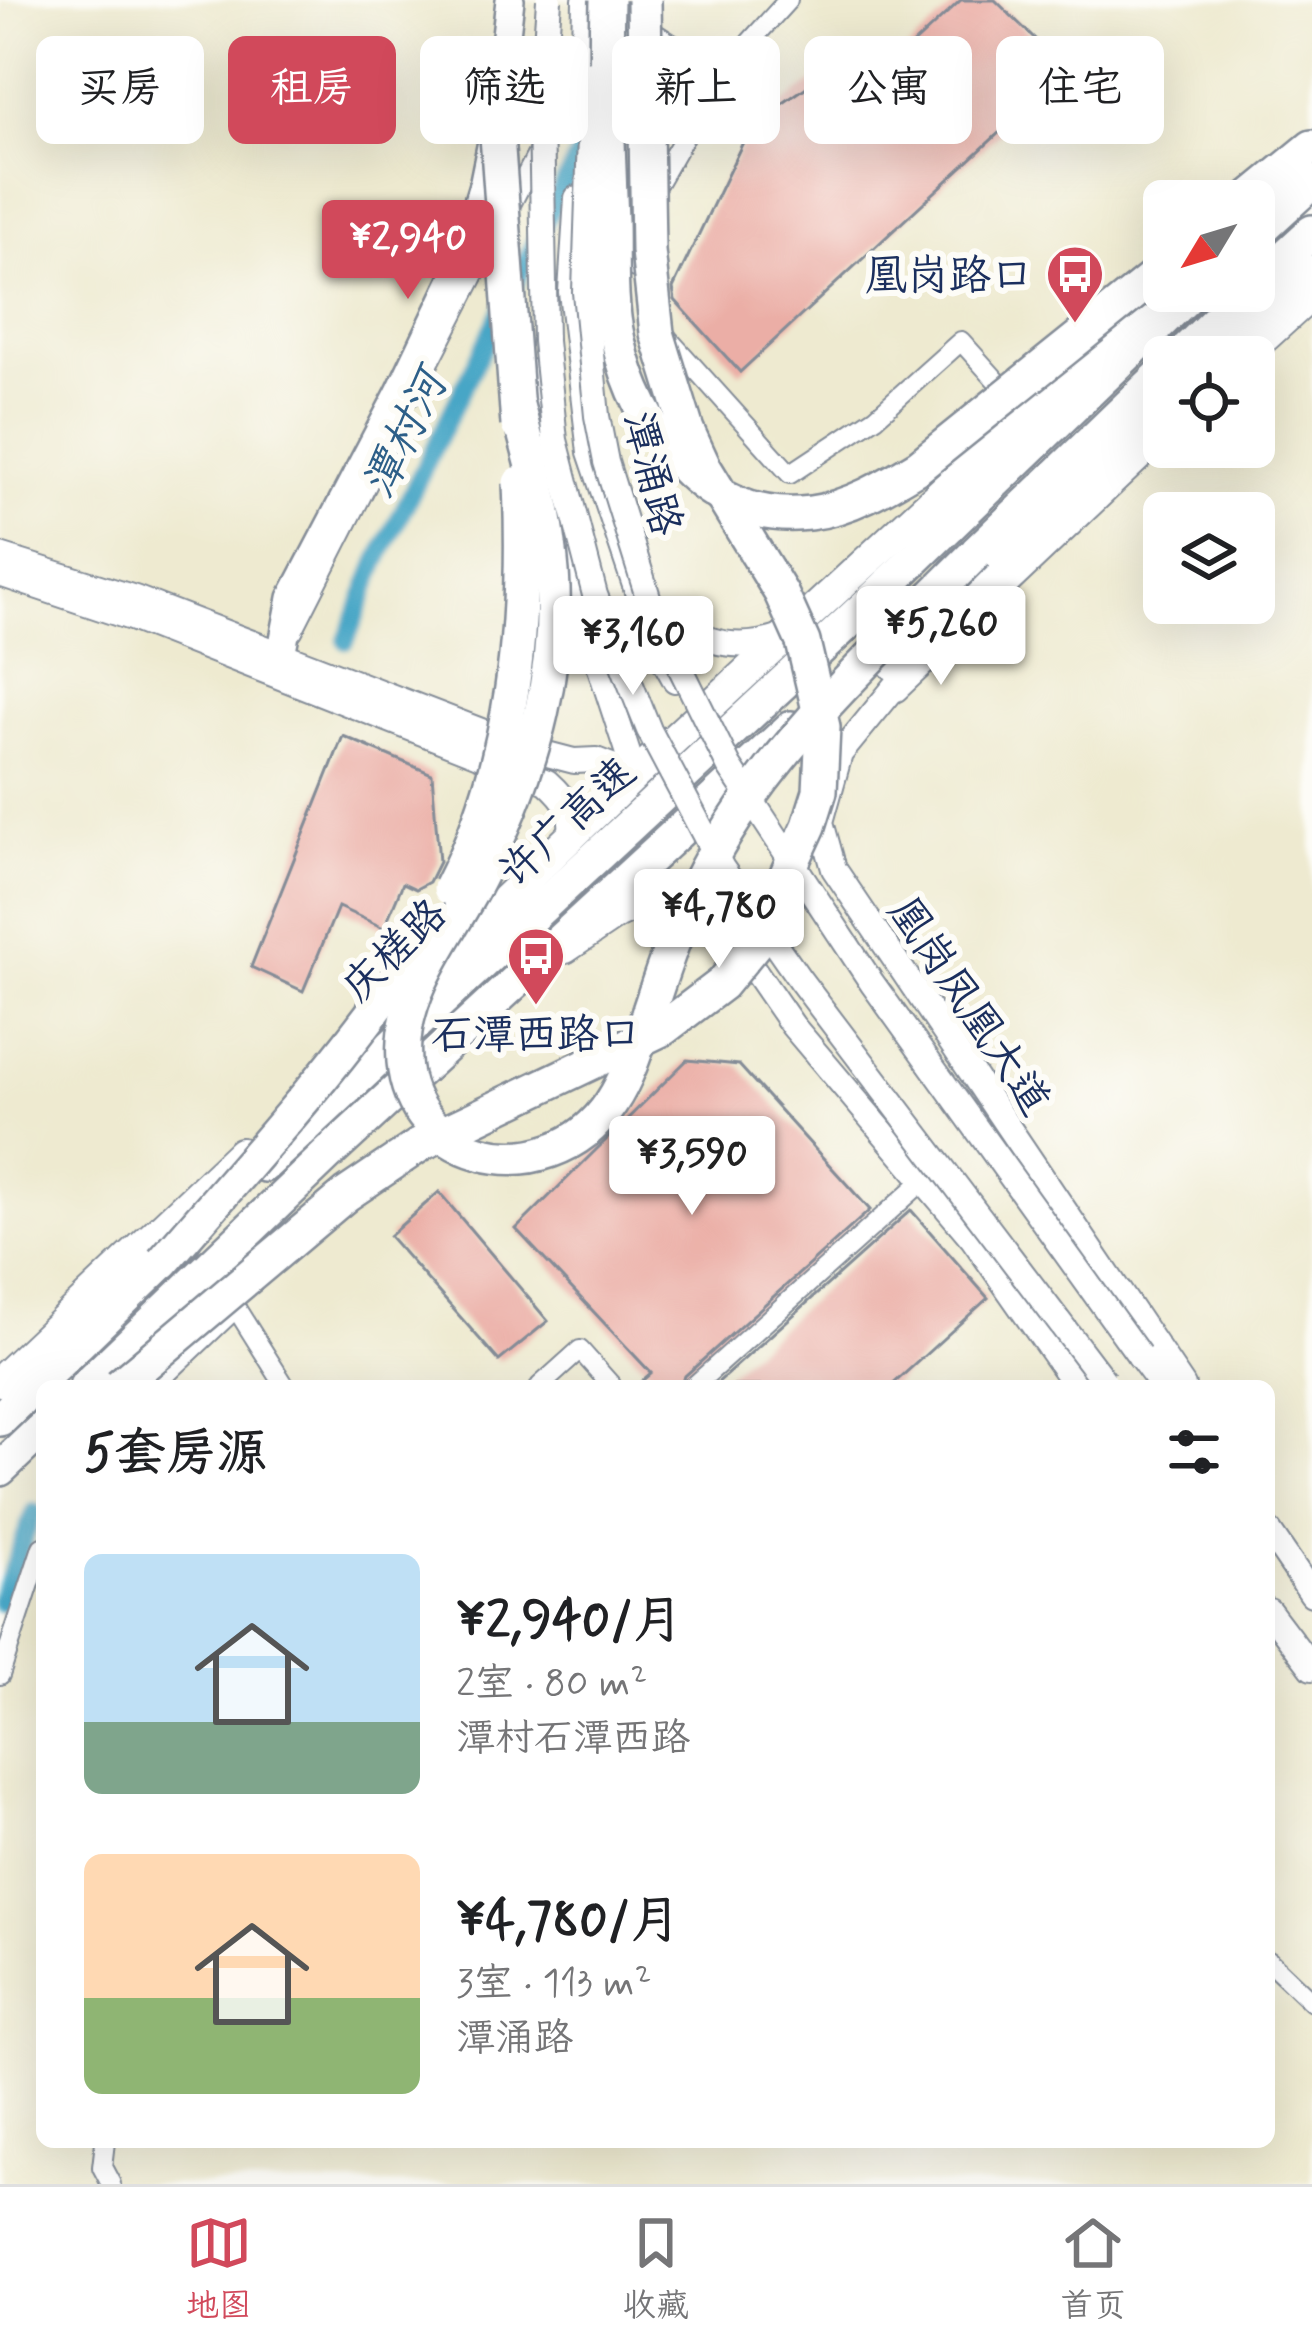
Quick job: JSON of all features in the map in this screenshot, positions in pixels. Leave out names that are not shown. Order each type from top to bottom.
[{"type":"highway","points":[[603,2],[617,338],[636,393],[661,442],[704,488],[743,505],[790,513],[810,513],[878,491],[920,466],[1143,285]]},
{"type":"highway","points":[[126,1380],[302,1230],[421,1144],[664,1028],[722,984],[754,945],[809,826],[820,791],[823,741],[803,642],[781,593],[695,449],[657,333],[648,250],[603,2]]},
{"type":"highway","points":[[163,1262],[279,1130],[390,992],[458,873],[497,771],[520,640],[523,548],[498,144]]},
{"type":"highway","points":[[1275,180],[1312,147]]},
{"type":"highway","points":[[1275,216],[1312,182]]},
{"type":"highway","points":[[1275,266],[1312,232]]},
{"type":"highway","points":[[1240,336],[1312,272]]},
{"type":"highway","name":"许广高速","points":[[40,1380],[869,603],[1171,312]]},
{"type":"highway","points":[[1201,336],[1225,312]]},
{"type":"highway","name":"许广高速","points":[[92,1380],[327,1155],[720,795],[1143,392]]},
{"type":"highway","points":[[517,405],[548,536],[553,584],[546,699],[536,746],[510,813],[412,1003],[404,1040],[405,1072],[424,1116],[436,1130],[476,1153],[518,1159],[541,1154],[564,1146],[605,1112],[633,1060],[698,884],[724,838],[807,724],[976,553]]},
{"type":"highway","points":[[952,593],[1018,545],[1143,440]]},
{"type":"highway","name":"许广高速","points":[[0,1419],[36,1384]]},
{"type":"highway","points":[[0,1469],[36,1435]]},
{"type":"highway","points":[[0,1485],[36,1453]]},
{"type":"main road","points":[[506,36],[510,0]]},
{"type":"main road","points":[[277,664],[292,598],[456,275],[492,144]]},
{"type":"main road","points":[[1221,336],[1312,251]]},
{"type":"main road","name":"庆槎路","points":[[0,1381],[635,775],[1143,307]]},
{"type":"main road","points":[[108,1380],[214,1274],[884,659],[1143,410]]},
{"type":"street","name":"潭涌路","points":[[549,0],[542,137],[545,341],[555,440],[595,595],[623,665],[650,730],[722,868],[800,980],[1104,1380]]},
{"type":"street","points":[[755,36],[788,0]]},
{"type":"street","name":"潭涌路","points":[[603,2],[586,292],[606,462],[652,610],[684,682],[755,806],[872,983],[1158,1380]]},
{"type":"street","points":[[603,2],[657,36]]},
{"type":"street","points":[[588,37],[603,2]]},
{"type":"street","points":[[603,2],[571,292],[590,452],[654,642],[696,719]]},
{"type":"street","points":[[277,664],[541,144]]},
{"type":"street","points":[[549,144],[537,349],[540,434],[568,578],[635,775]]},
{"type":"street","points":[[680,144],[630,232],[640,307],[790,474],[876,418],[961,341],[1028,416]]},
{"type":"street","points":[[1270,336],[1312,298]]},
{"type":"street","points":[[758,776],[868,716],[1143,441]]},
{"type":"street","points":[[0,556],[135,598],[547,782],[567,800],[573,814],[571,839]]},
{"type":"street","points":[[0,574],[528,749],[574,761],[596,760],[635,775]]},
{"type":"street","points":[[638,599],[690,632],[747,649],[788,636]]},
{"type":"street","points":[[591,644],[618,668],[630,668],[649,659],[654,642]]},
{"type":"street","name":"凰岗凤凰大道","points":[[884,659],[903,677],[840,754],[820,822],[834,869],[1179,1380]]},
{"type":"street","points":[[550,963],[640,906],[688,906],[716,923],[735,942],[794,1026],[973,1239],[1072,1380]]},
{"type":"street","points":[[701,1380],[924,1180]]},
{"type":"street","points":[[214,1274],[281,1380]]},
{"type":"street","points":[[160,1380],[236,1308]]},
{"type":"street","points":[[547,1380],[580,1350],[607,1380]]},
{"type":"street","points":[[1275,1540],[1312,1594]]},
{"type":"street","points":[[0,1675],[36,1565]]},
{"type":"street","points":[[1275,1619],[1312,1668]]},
{"type":"street","points":[[1275,1967],[1312,2002]]},
{"type":"street","points":[[104,2148],[102,2168],[110,2184]]},
{"type":"building","points":[[961,0],[995,0],[1032,36],[996,36],[996,136],[740,372],[675,300],[673,288],[742,144],[780,144],[780,105],[804,89],[804,144],[972,144],[972,36],[922,36]]},
{"type":"building","points":[[343,736],[432,774],[439,862],[429,882],[416,889],[403,883],[384,928],[338,907],[303,991],[251,967]]},
{"type":"building","points":[[687,1060],[739,1065],[870,1210],[683,1380],[643,1380],[651,1373],[516,1229]]},
{"type":"building","points":[[439,1192],[548,1321],[499,1361],[389,1236]]},
{"type":"building","points":[[911,1210],[988,1298],[898,1380],[721,1380]]},
{"type":"waterway","name":"潭村河","points":[[346,641],[377,563],[584,144]]},
{"type":"waterway","points":[[0,1603],[34,1512]]},
{"type":"place","name":"凰岗路口","points":[[1075,325]]},
{"type":"place","name":"石潭西路口","points":[[536,1007]]}]
